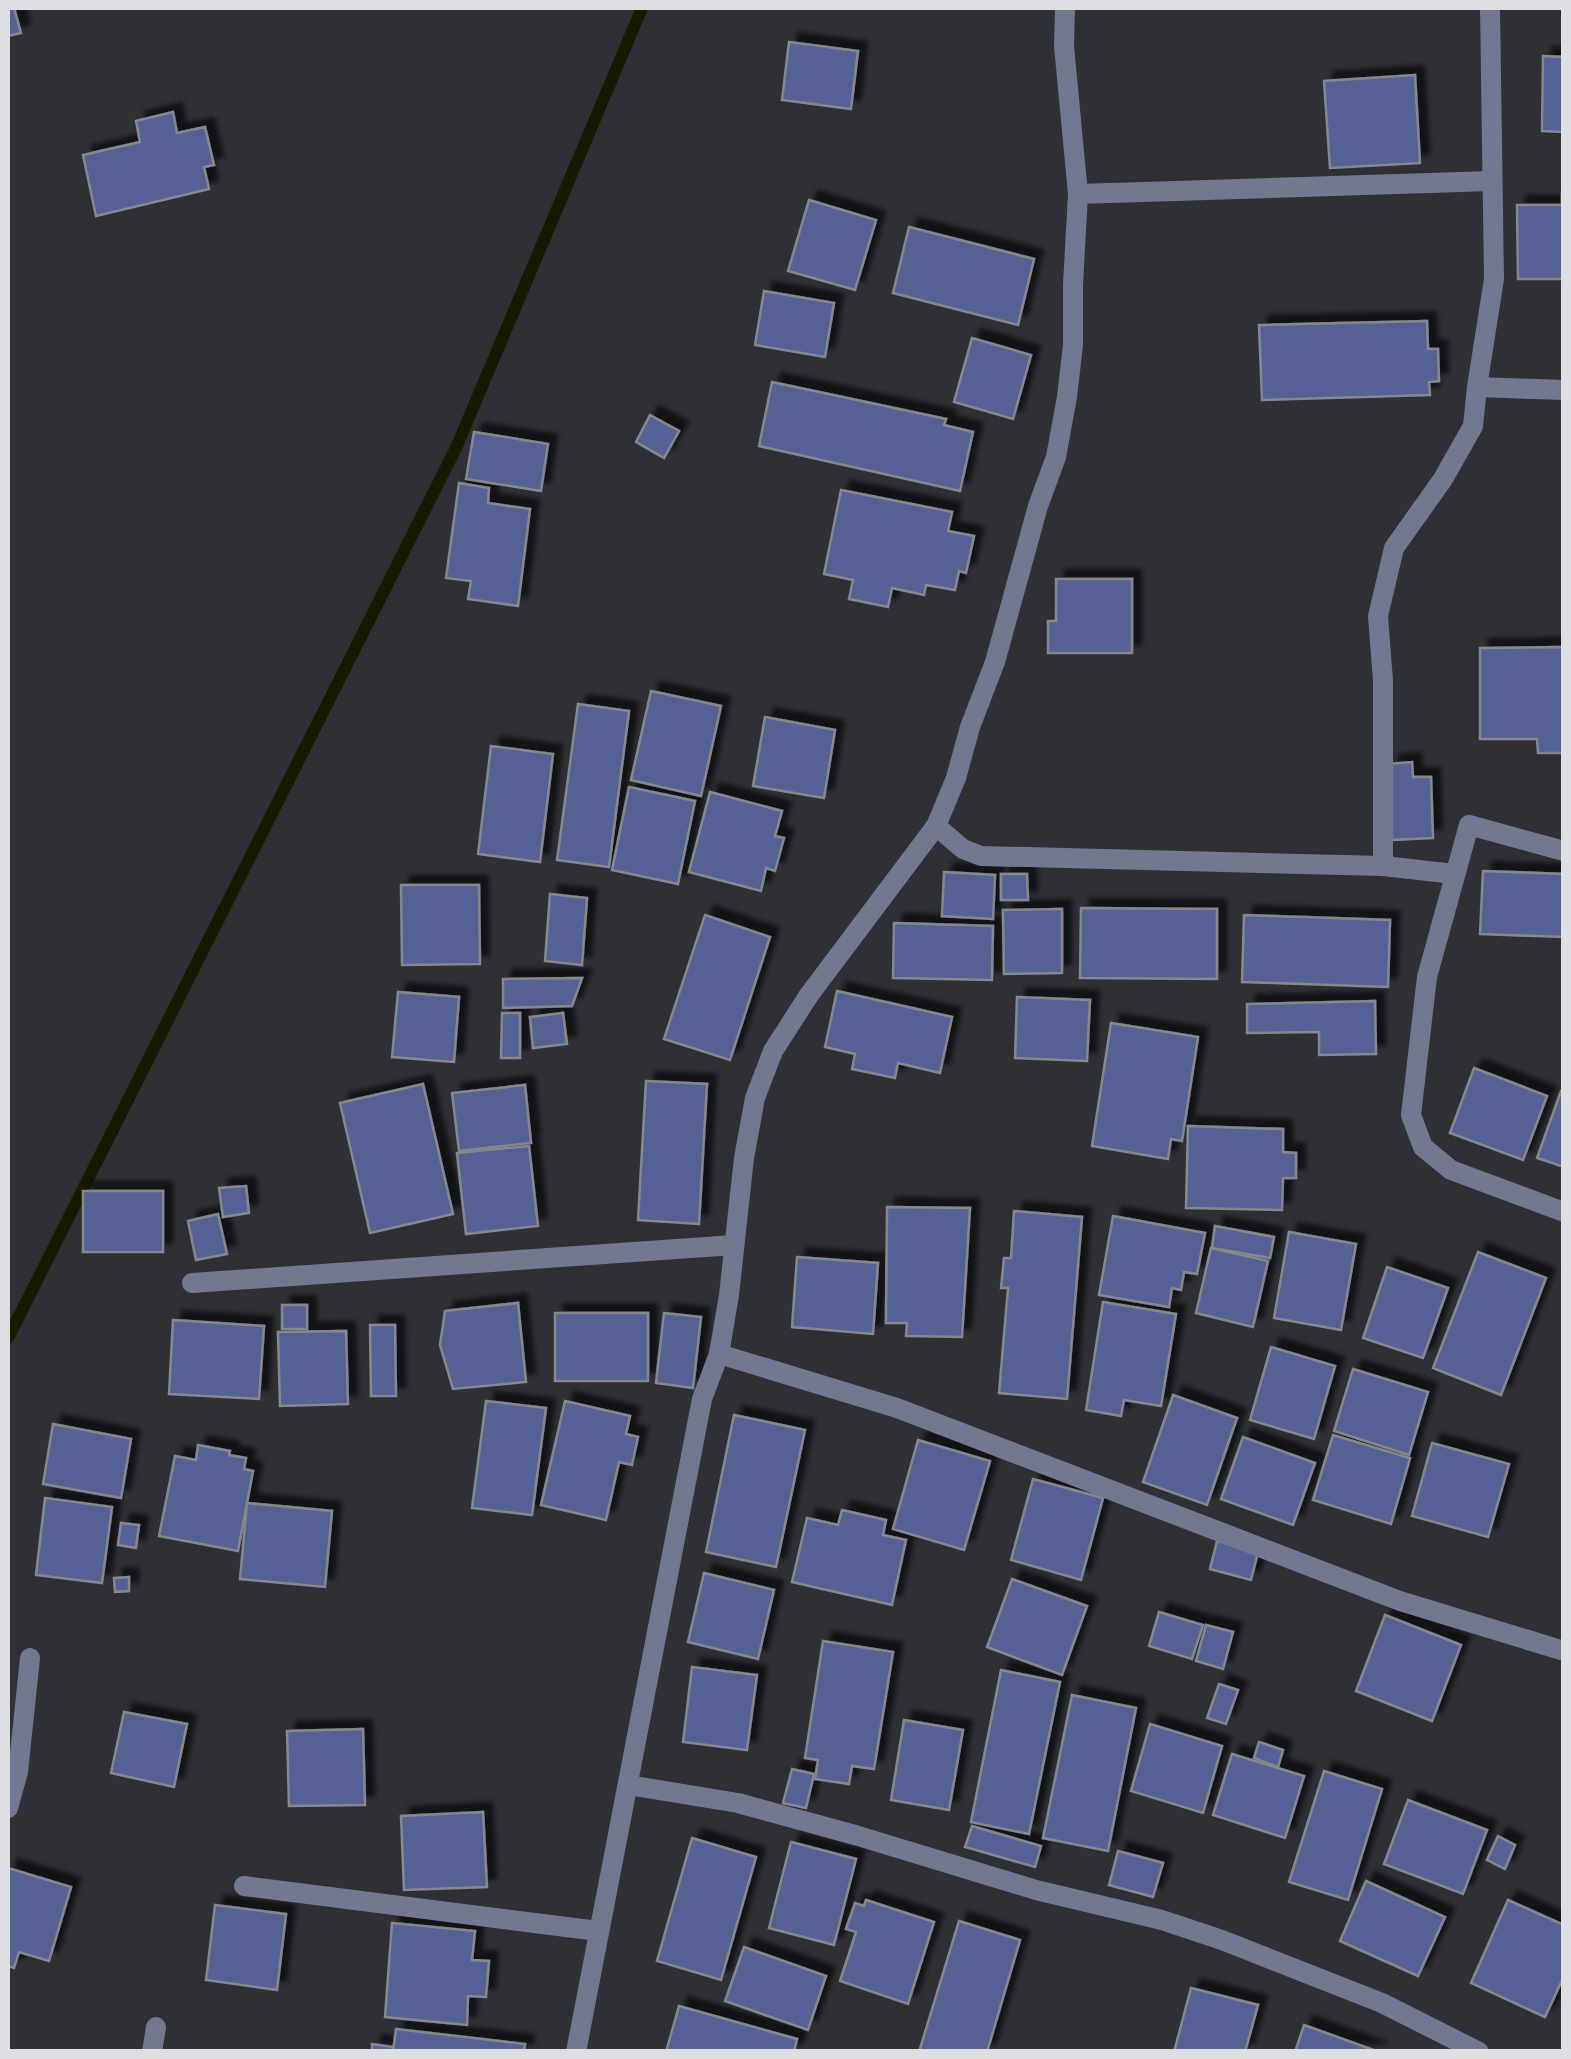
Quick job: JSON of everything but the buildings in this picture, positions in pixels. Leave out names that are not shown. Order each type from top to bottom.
[{"type":"street","points":[[576,2052],[702,1399],[719,1354],[755,1098],[773,1052],[809,995],[936,826],[995,662],[1038,506],[1056,457],[1073,345],[1078,194],[1064,46],[1065,8]]},
{"type":"street","points":[[1383,866],[1378,616],[1394,548],[1443,480],[1473,426],[1494,280],[1490,8]]},
{"type":"street","points":[[1078,194],[1492,181]]},
{"type":"street","points":[[1477,387],[1564,390]]},
{"type":"street","points":[[1564,851],[1469,825],[1426,977],[1411,1115],[1423,1147],[1451,1170],[1564,1212]]},
{"type":"street","points":[[936,826],[963,849],[981,856],[1383,866],[1455,874]]},
{"type":"street","points":[[192,1282],[734,1245]]},
{"type":"street","points":[[719,1354],[897,1408],[1400,1600],[1564,1652]]},
{"type":"street","points":[[8,1808],[18,1772],[30,1658]]},
{"type":"street","points":[[628,1785],[738,1804],[1036,1890],[1162,1920],[1382,2003],[1479,2052]]},
{"type":"street","points":[[244,1886],[598,1931]]},
{"type":"street","points":[[152,2052],[156,2026]]},
{"type":"waterway","points":[[8,1338],[456,448],[642,8]]}]
